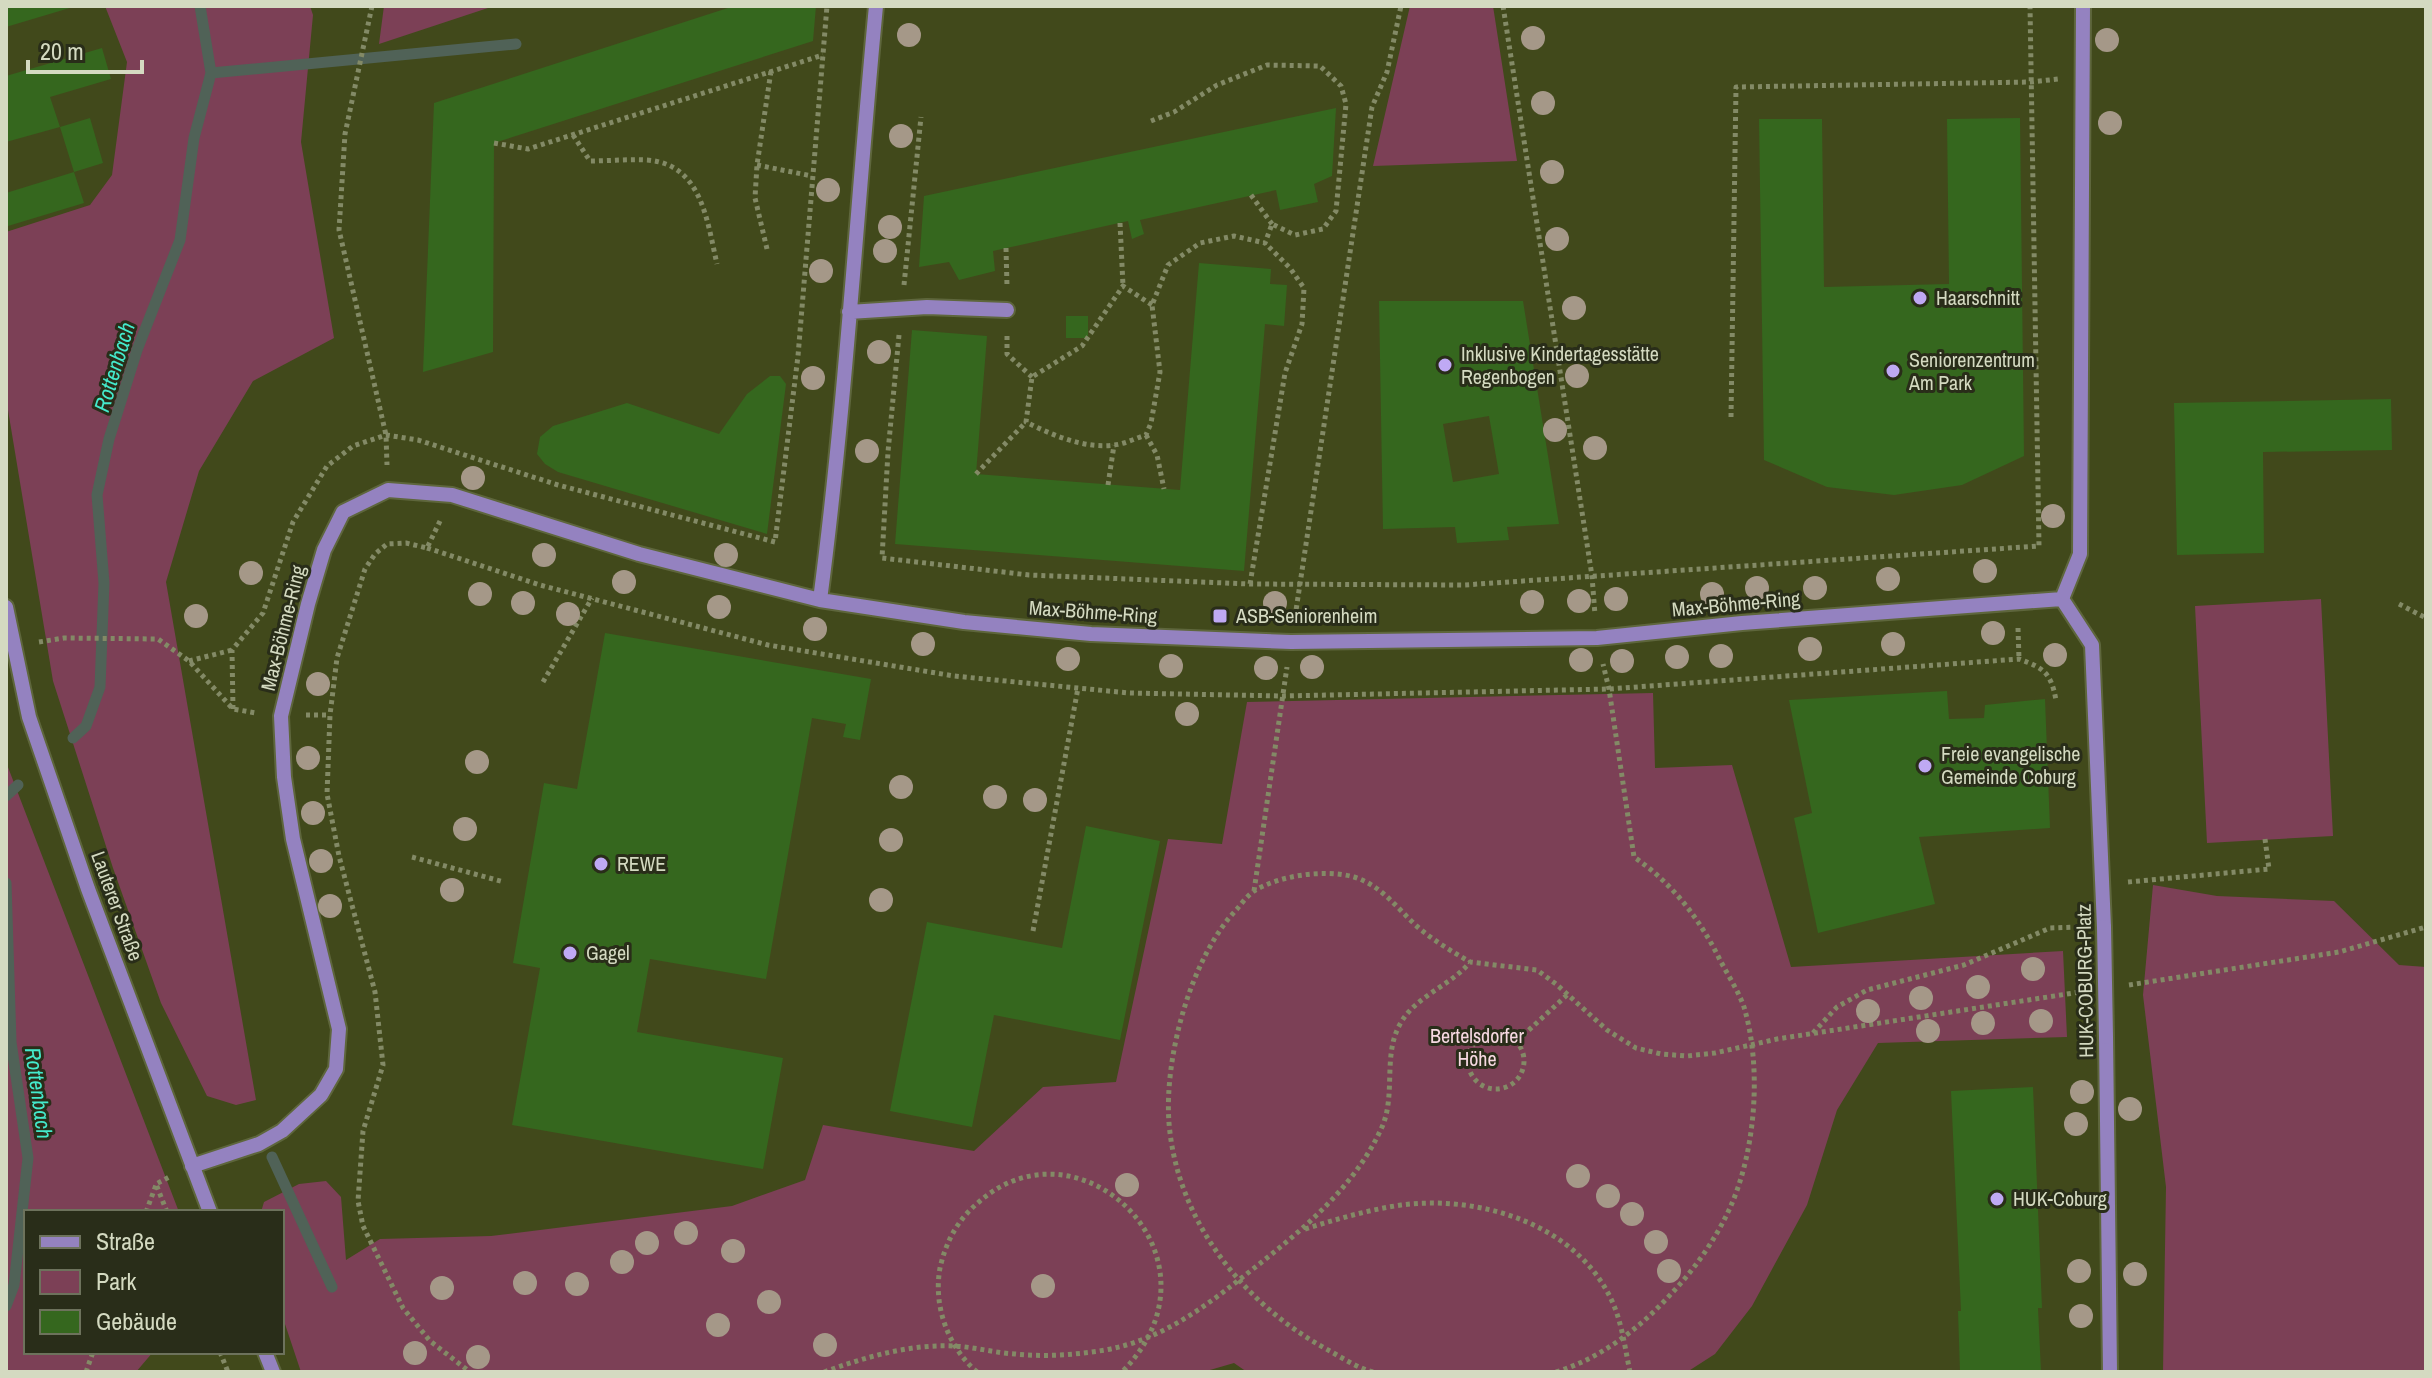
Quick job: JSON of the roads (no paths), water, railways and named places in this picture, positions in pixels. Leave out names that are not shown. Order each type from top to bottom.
[{"type":"street","points":[[820,600],[876,6]]},
{"type":"street","points":[[2062,599],[2080,554],[2083,6]]},
{"type":"street","points":[[849,312],[927,307],[1007,310]]},
{"type":"street","name":"Max-Böhme-Ring","points":[[192,1166],[259,1144],[282,1131],[321,1095],[336,1069],[339,1029],[293,839],[284,777],[281,716],[324,550],[343,512],[388,490],[452,495],[639,554],[820,600],[964,622],[1091,634],[1291,642],[1597,638],[1742,623],[2062,599]]},
{"type":"street","name":"HUK-COBURG-Platz","points":[[2062,599],[2092,645],[2104,927],[2110,1372]]},
{"type":"street","name":"Lauterer Straße","points":[[6,607],[29,717],[88,889],[209,1210]]},
{"type":"waterway","name":"Rottenbach","points":[[73,738],[86,726],[100,687],[104,583],[97,495],[109,439],[137,350],[180,240],[194,138],[211,73],[200,6]]},
{"type":"waterway","points":[[211,73],[516,44]]},
{"type":"waterway","name":"Rottenbach","points":[[6,796],[18,785]]},
{"type":"waterway","name":"Rottenbach","points":[[6,883],[11,1042],[28,1158],[14,1285],[6,1306]]},
{"type":"waterway","name":"Rottenbach","points":[[272,1157],[332,1287]]},
{"type":"place","name":"Haarschnitt","points":[[1920,298]]},
{"type":"place","name":"Inklusive Kindertagesstätte Regenbogen","points":[[1445,365]]},
{"type":"place","name":"Seniorenzentrum Am Park","points":[[1893,371]]},
{"type":"place","name":"ASB-Seniorenheim","points":[[1220,616]]},
{"type":"place","name":"Freie evangelische Gemeinde Coburg","points":[[1925,766]]},
{"type":"place","name":"REWE","points":[[601,864]]},
{"type":"place","name":"Gagel","points":[[570,953]]},
{"type":"place","name":"HUK-Coburg","points":[[1997,1199]]},
{"type":"park label","name":"Bertelsdorfer Höhe","points":[[1477,1048]]}]
